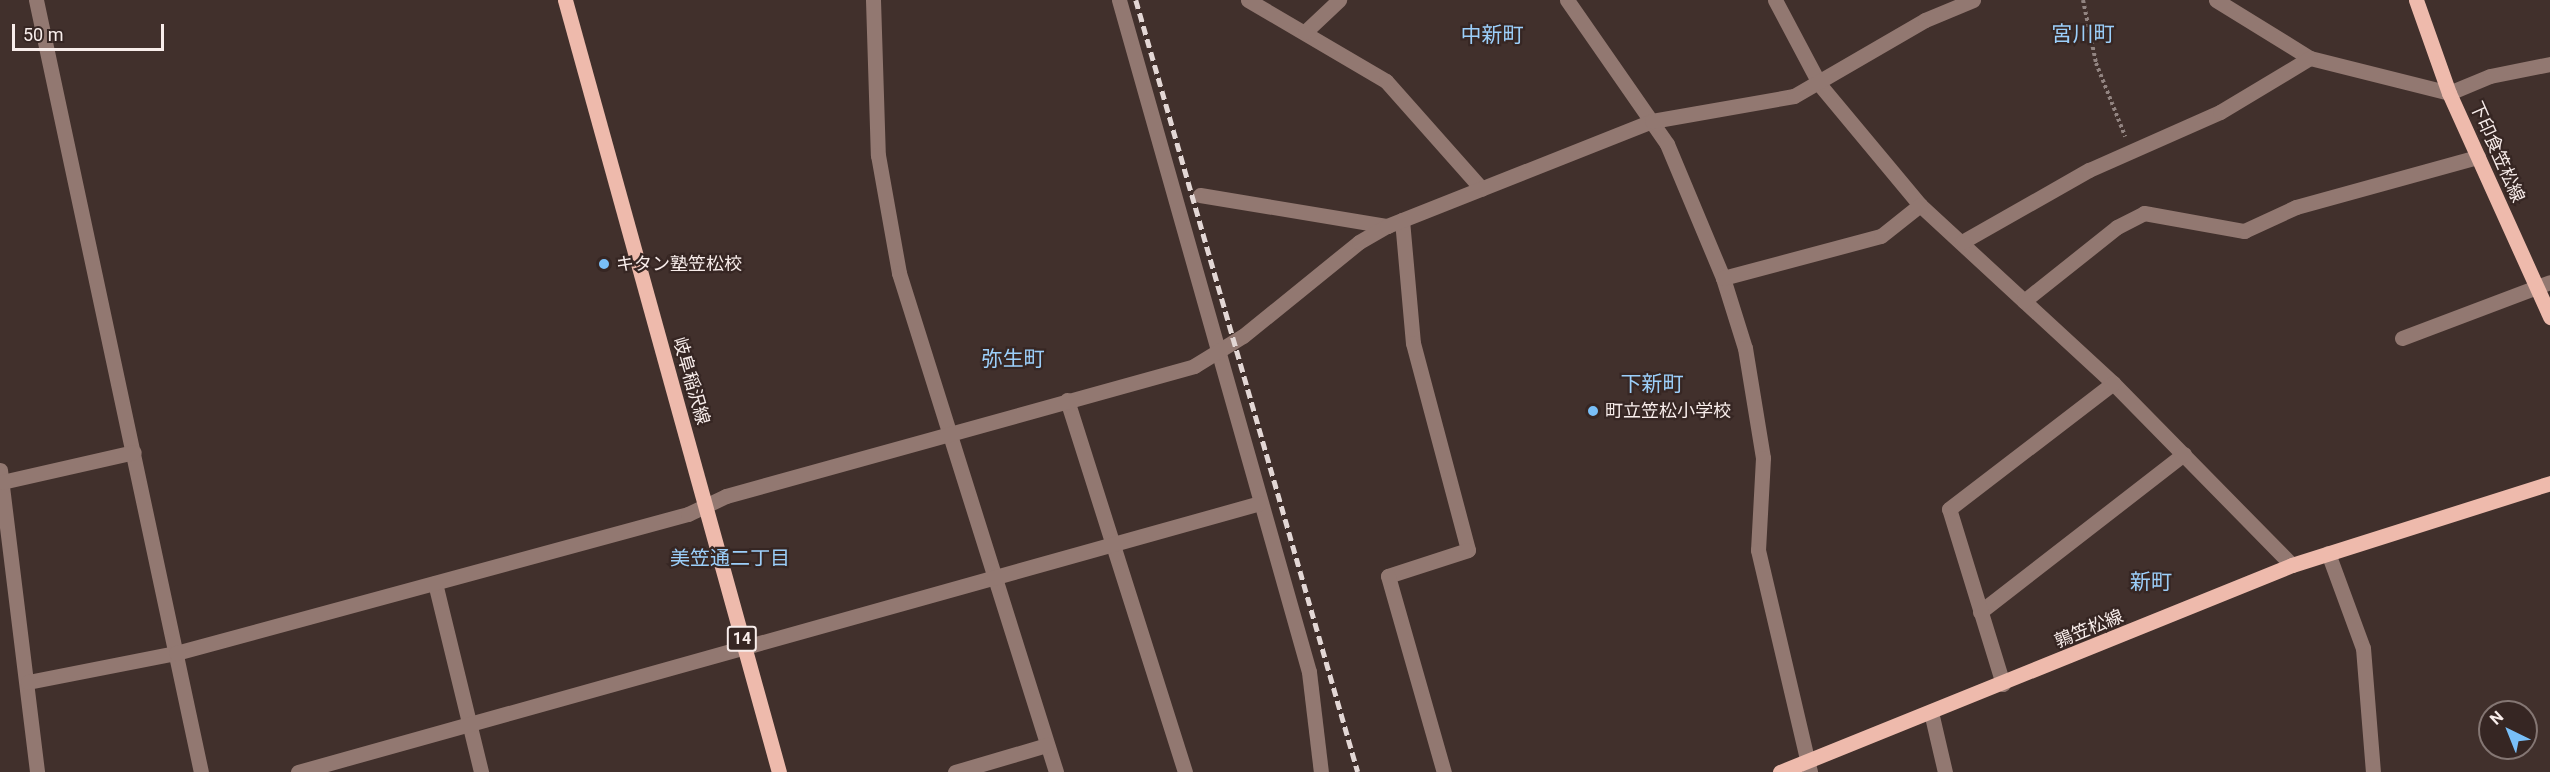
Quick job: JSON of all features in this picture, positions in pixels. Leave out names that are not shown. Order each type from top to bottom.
[{"type":"main road","name":"岐阜稲沢線","points":[[565,0],[779,772]]},
{"type":"main road","name":"下印食笠松線","points":[[2416,0],[2449,93],[2478,157],[2543,284],[2550,317]]},
{"type":"main road","name":"鶉笠松線","points":[[1780,772],[1809,767],[1931,712],[2292,565],[2550,483]]},
{"type":"street","points":[[36,0],[201,772]]},
{"type":"street","points":[[873,0],[878,155],[899,273],[1056,772]]},
{"type":"street","points":[[1119,0],[1217,354],[1309,672],[1321,772]]},
{"type":"street","points":[[1248,0],[1386,81],[1482,189]]},
{"type":"street","points":[[1305,32],[1339,0]]},
{"type":"street","points":[[1567,0],[1652,121],[1723,278],[1745,348],[1763,458],[1758,549],[1809,767]]},
{"type":"street","points":[[1775,0],[1820,85],[1920,206],[1962,242],[2113,383],[2292,565]]},
{"type":"street","points":[[28,682],[176,653],[435,583],[949,435],[1217,354],[1359,242],[1387,226],[1652,121],[1794,96],[1820,85],[1925,20],[1973,0]]},
{"type":"street","points":[[2216,0],[2310,58],[2449,93],[2490,76],[2550,64]]},
{"type":"street","points":[[1962,242],[2131,152],[2220,112],[2310,58]]},
{"type":"street","points":[[2024,301],[2117,227],[2144,213],[2244,231],[2296,207],[2478,157]]},
{"type":"street","points":[[1200,195],[1387,226]]},
{"type":"street","points":[[1723,278],[1881,236],[1920,206]]},
{"type":"street","points":[[1402,220],[1413,343],[1468,550],[1388,576],[1444,772]]},
{"type":"street","points":[[2402,338],[2543,284]]},
{"type":"street","points":[[2003,684],[1949,509],[2113,383]]},
{"type":"street","points":[[1067,400],[1185,772]]},
{"type":"street","points":[[37,772],[28,682],[1,476],[134,452]]},
{"type":"street","points":[[1980,612],[2184,454]]},
{"type":"street","points":[[298,772],[1113,547],[1260,502]]},
{"type":"street","points":[[2328,553],[2363,648],[2373,772]]},
{"type":"street","points":[[435,583],[481,772]]},
{"type":"street","points":[[1931,712],[1945,772]]},
{"type":"street","points":[[955,772],[1047,745]]},
{"type":"path","points":[[2083,0],[2096,63],[2131,152]]},
{"type":"railway","points":[[1136,0],[1358,772]]},
{"type":"place","name":"キタン塾笠松校","points":[[604,264]]},
{"type":"place","name":"町立笠松小学校","points":[[1593,411]]},
{"type":"district","name":"宮川町","points":[[2083,34]]},
{"type":"district","name":"中新町","points":[[1492,35]]},
{"type":"district","name":"弥生町","points":[[1013,359]]},
{"type":"district","name":"下新町","points":[[1652,384]]},
{"type":"district","name":"美笠通二丁目","points":[[730,558]]},
{"type":"district","name":"新町","points":[[2151,582]]}]
